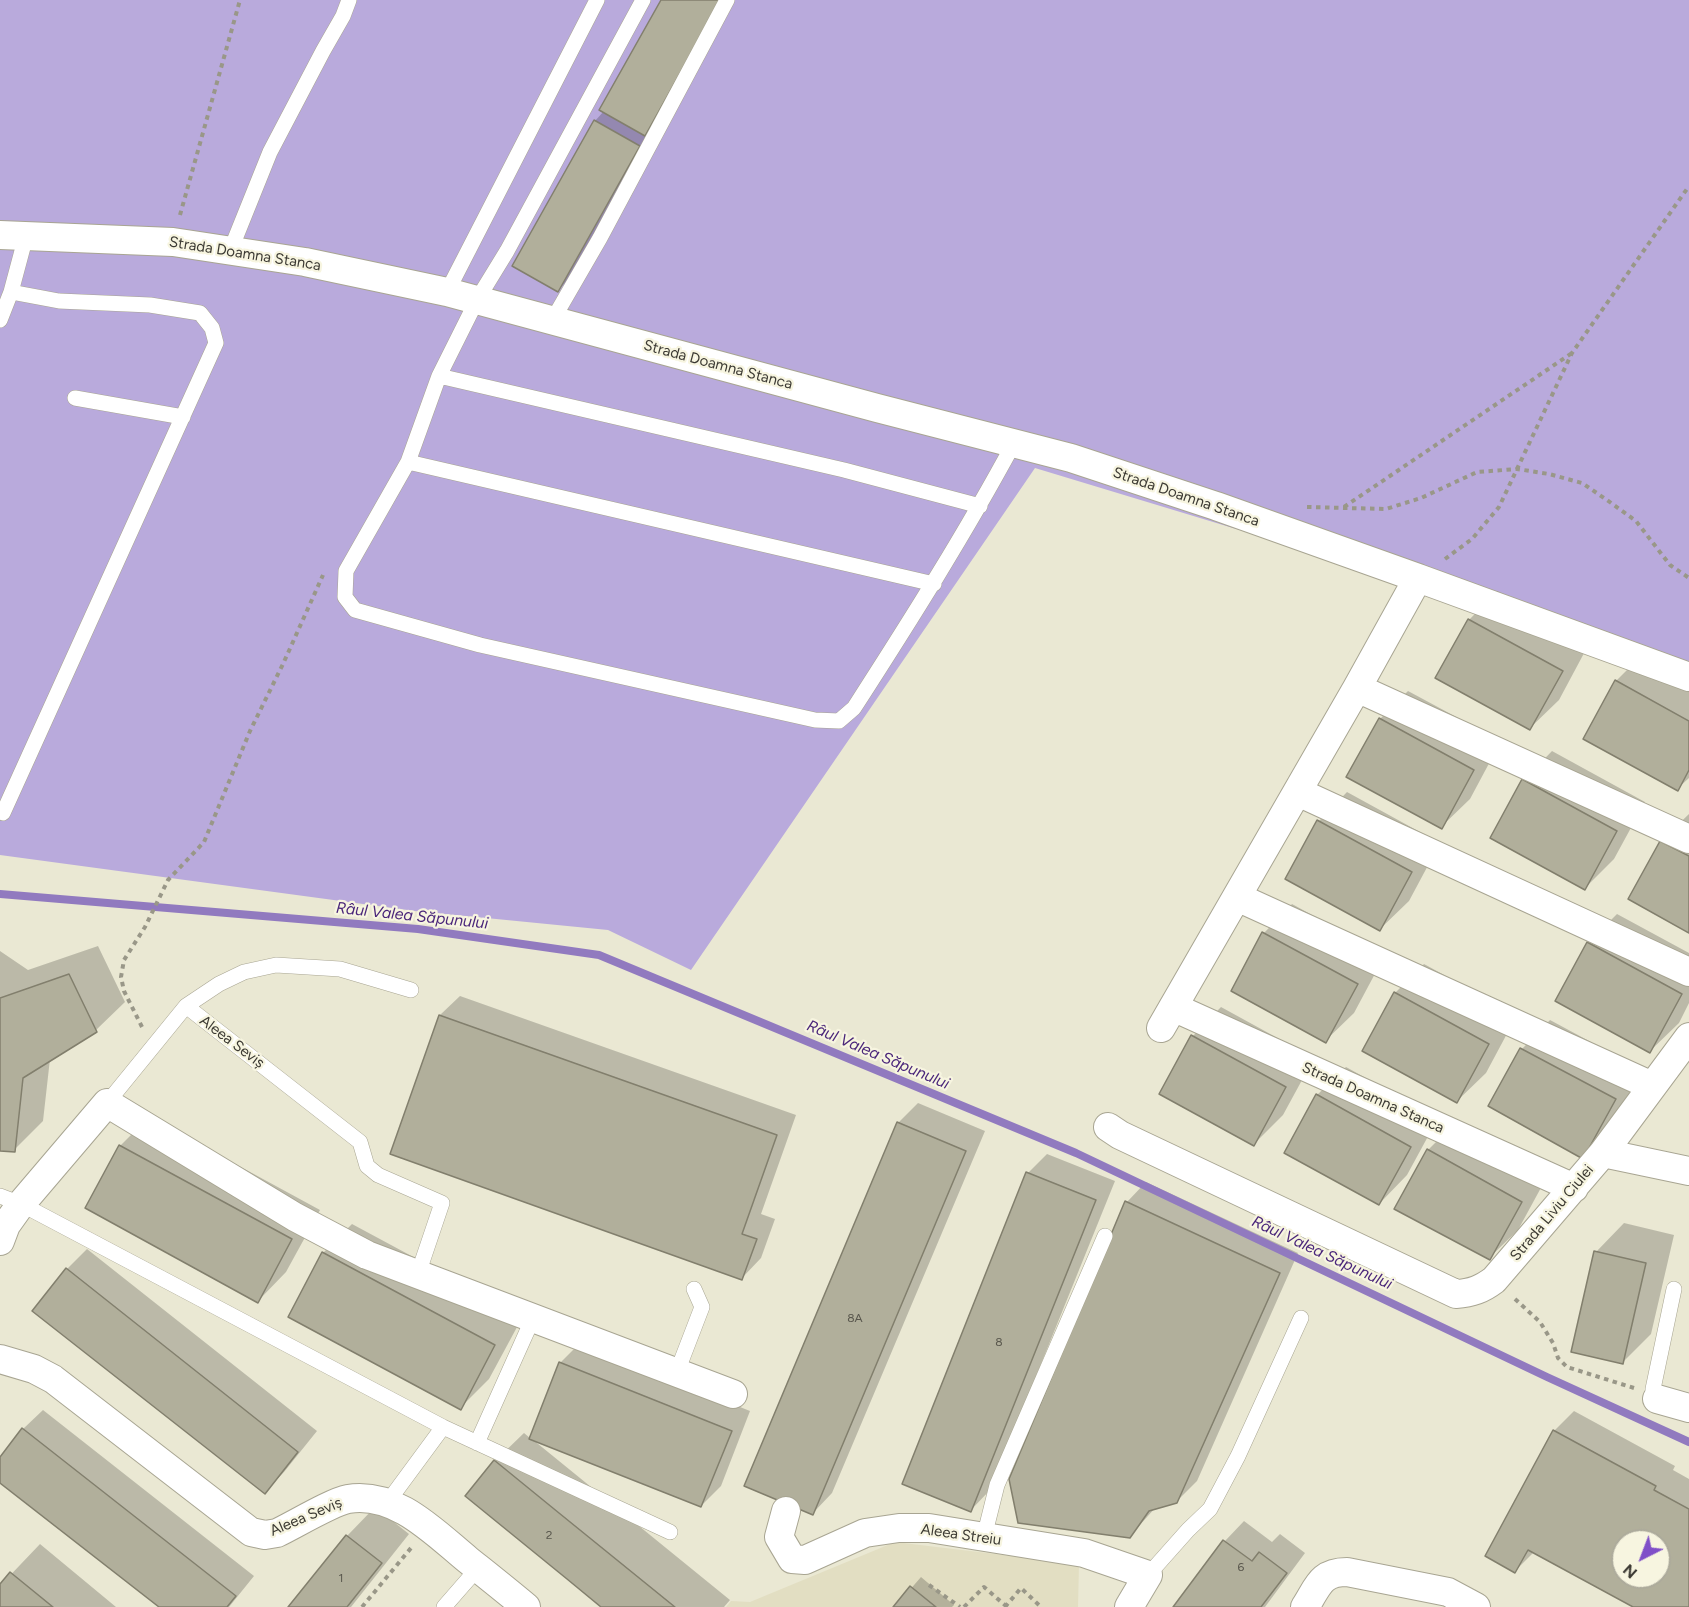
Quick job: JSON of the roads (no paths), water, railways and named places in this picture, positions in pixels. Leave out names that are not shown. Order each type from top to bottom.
[{"type":"street","name":"Strada Doamna Stanca","points":[[13,235],[173,242],[231,249],[447,292],[1071,458],[1216,506],[1689,677]]},
{"type":"street","name":"Strada Doamna Stanca","points":[[1418,578],[1358,688],[1167,1018],[1574,1188]]},
{"type":"street","points":[[1358,688],[1689,839]]},
{"type":"street","points":[[1298,792],[1689,972]]},
{"type":"street","points":[[1237,897],[1652,1086]]},
{"type":"street","points":[[1603,1153],[1689,1037]]},
{"type":"street","points":[[106,1103],[315,1228],[367,1255],[733,1394]]},
{"type":"street","name":"Aleea Seviș","points":[[0,1240],[6,1225],[10,1200],[106,1103]]},
{"type":"street","name":"Strada Liviu Ciulei","points":[[1108,1127],[1120,1135],[1456,1294],[1471,1293],[1484,1288],[1494,1280],[1603,1153],[1689,1171]]},
{"type":"street","name":"Aleea Seviș","points":[[0,1359],[34,1369],[53,1379],[251,1532],[265,1535],[277,1533],[345,1500],[359,1498],[387,1503],[407,1512],[428,1527],[526,1607]]},
{"type":"street","points":[[1655,1397],[1689,1408]]},
{"type":"street","name":"Aleea Streiu","points":[[786,1511],[779,1537],[792,1560],[805,1560],[866,1533],[899,1528],[928,1528],[1084,1553],[1148,1575]]},
{"type":"street","points":[[1305,1607],[1323,1578],[1333,1572],[1357,1574],[1448,1592],[1476,1607]]},
{"type":"street","points":[[1130,1607],[1148,1575]]},
{"type":"lane","points":[[231,249],[270,152],[344,16],[349,0]]},
{"type":"lane","points":[[447,292],[597,0]]},
{"type":"lane","points":[[643,0],[507,251],[477,300],[439,376],[408,462],[346,571],[345,597],[355,610],[492,648],[815,720],[839,721],[854,708],[934,584],[1014,443]]},
{"type":"lane","points":[[552,321],[600,238],[727,0]]},
{"type":"lane","points":[[0,320],[11,292],[13,235]]},
{"type":"lane","points":[[3,813],[216,343],[212,328],[200,313],[150,305],[59,301],[11,292]]},
{"type":"lane","points":[[439,376],[844,470],[980,506]]},
{"type":"lane","points":[[75,398],[183,417]]},
{"type":"lane","points":[[408,462],[934,584]]},
{"type":"lane","name":"Aleea Seviș","points":[[106,1103],[186,1006],[219,984],[243,972],[276,964],[340,969],[411,990]]},
{"type":"lane","name":"Aleea Seviș","points":[[186,1006],[360,1142],[367,1166],[378,1175],[442,1203],[418,1274]]},
{"type":"lane","points":[[10,1200],[443,1427],[670,1532]]},
{"type":"lane","points":[[984,1537],[997,1485],[1105,1236]]},
{"type":"lane","points":[[677,1372],[702,1307],[694,1289]]},
{"type":"lane","points":[[1655,1397],[1653,1389],[1674,1289]]},
{"type":"lane","points":[[477,1443],[533,1318]]},
{"type":"lane","points":[[1148,1575],[1210,1509],[1238,1456],[1301,1318]]},
{"type":"lane","points":[[387,1503],[443,1427]]},
{"type":"lane","points":[[444,1607],[478,1568]]},
{"type":"waterway","name":"Râul Valea Săpunului","points":[[0,894],[418,929],[599,955],[1076,1153],[1689,1442]]}]
